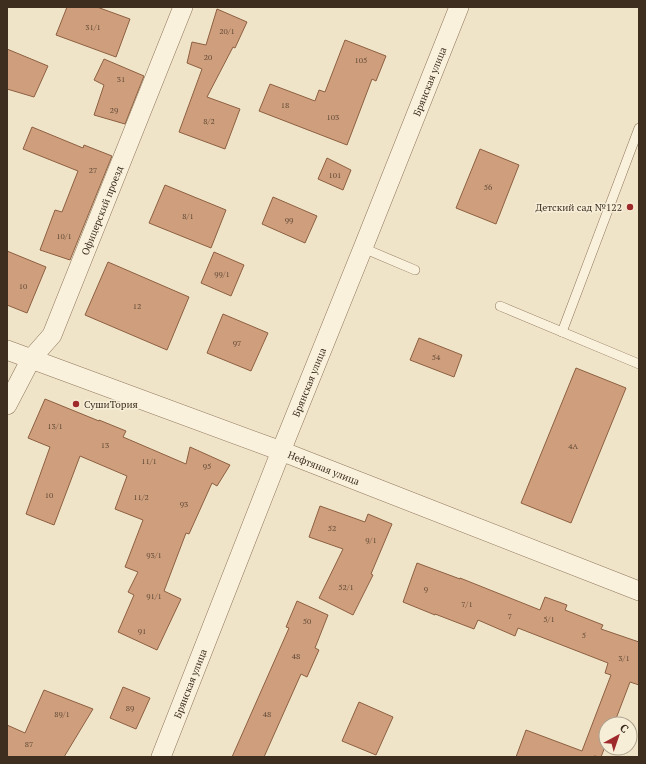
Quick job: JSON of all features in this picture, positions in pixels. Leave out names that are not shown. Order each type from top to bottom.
[{"type":"street","name":"Офицерский проезд","points":[[7,405],[31,359],[52,335],[183,7]]},
{"type":"street","name":"Брянская улица","points":[[161,757],[458,7]]},
{"type":"street","name":"Нефтяная улица","points":[[7,350],[281,451],[639,591]]},
{"type":"lane","points":[[562,332],[639,128]]},
{"type":"lane","points":[[363,248],[415,270]]},
{"type":"lane","points":[[500,306],[639,364]]},
{"type":"building","points":[[67,7],[97,7],[130,19],[116,57],[56,35]]},
{"type":"building","points":[[217,9],[247,22],[235,48],[233,47],[207,97],[240,109],[225,149],[179,132],[202,69],[187,63],[192,42],[206,45]]},
{"type":"building","points":[[345,40],[386,56],[376,81],[372,79],[347,145],[259,111],[270,84],[315,101],[319,90],[325,92]]},
{"type":"building","points":[[7,49],[48,66],[34,97],[7,89]]},
{"type":"building","points":[[104,59],[144,76],[125,124],[94,115],[104,85],[94,80]]},
{"type":"building","points":[[32,127],[83,148],[84,145],[112,156],[70,260],[40,250],[55,210],[62,212],[78,171],[23,149]]},
{"type":"building","points":[[480,149],[519,165],[496,224],[456,208]]},
{"type":"building","points":[[327,158],[351,170],[343,190],[318,179]]},
{"type":"building","points":[[165,185],[226,210],[211,248],[149,223]]},
{"type":"building","points":[[273,197],[317,216],[305,243],[262,224]]},
{"type":"building","points":[[7,251],[46,267],[27,313],[7,305]]},
{"type":"building","points":[[214,252],[244,265],[231,296],[201,283]]},
{"type":"building","points":[[108,262],[189,297],[167,350],[85,315]]},
{"type":"building","points":[[223,314],[268,333],[251,371],[207,353]]},
{"type":"building","points":[[419,338],[462,355],[454,377],[410,360]]},
{"type":"building","points":[[576,368],[626,388],[571,523],[521,503]]},
{"type":"building","points":[[45,399],[126,431],[123,437],[186,464],[190,447],[230,465],[217,486],[212,483],[189,534],[186,533],[164,591],[181,599],[157,650],[118,632],[134,595],[128,592],[138,572],[125,567],[143,520],[115,509],[127,476],[80,456],[54,525],[26,514],[50,447],[28,438]]},
{"type":"building","points":[[320,506],[365,522],[368,514],[392,524],[371,574],[373,575],[353,615],[319,598],[343,549],[309,537]]},
{"type":"building","points":[[417,563],[460,578],[540,610],[545,597],[567,605],[565,610],[603,625],[601,629],[639,642],[639,685],[630,682],[617,716],[598,716],[598,756],[601,757],[516,757],[526,730],[582,751],[611,675],[605,673],[608,663],[518,628],[515,636],[478,620],[474,629],[403,602]]},
{"type":"building","points":[[297,601],[328,615],[315,648],[319,650],[307,677],[301,674],[264,757],[232,757],[289,628],[286,627]]},
{"type":"building","points":[[123,687],[150,698],[136,729],[110,718]]},
{"type":"building","points":[[44,690],[93,709],[64,757],[7,757],[7,725],[25,733]]},
{"type":"building","points":[[359,702],[393,717],[376,755],[342,741]]},
{"type":"place","name":"Детский сад №122","points":[[630,207]]},
{"type":"place","name":"СушиТория","points":[[76,404]]}]
